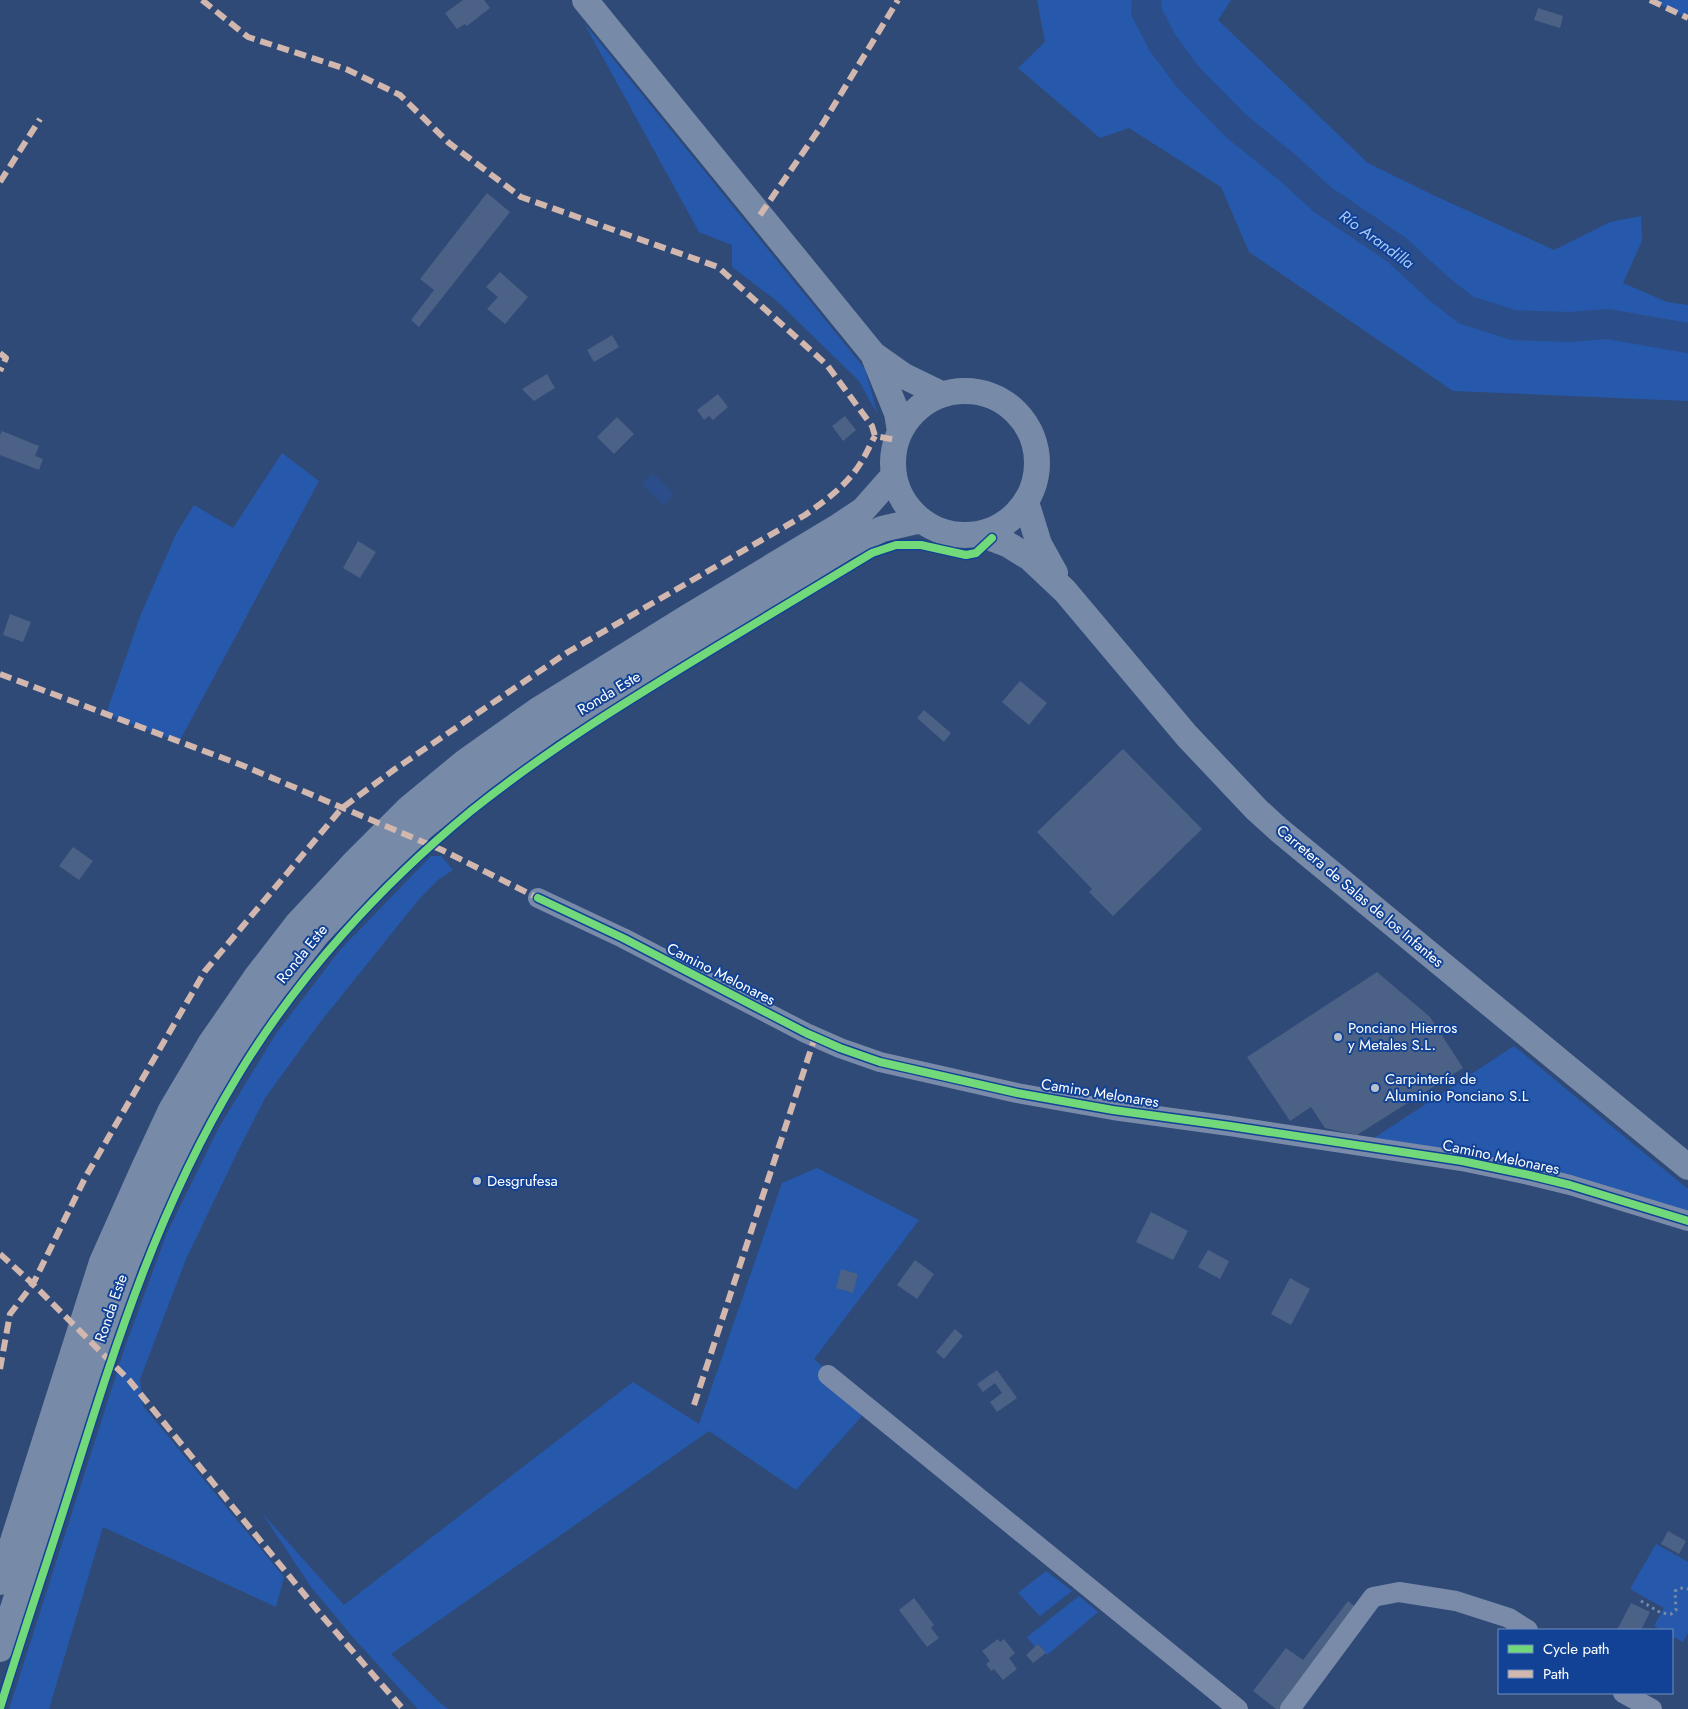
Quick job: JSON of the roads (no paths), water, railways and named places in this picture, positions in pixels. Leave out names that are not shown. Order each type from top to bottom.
[{"type":"main road","points":[[586,0],[873,354],[904,376],[941,394]]},
{"type":"main road","points":[[873,354],[897,413],[900,431]]},
{"type":"main road","points":[[961,390],[980,392],[999,399],[1021,418],[1027,426],[1035,445],[1037,464],[1034,484],[1026,502],[1007,522],[981,534],[960,535],[939,531],[921,520],[911,511],[897,488],[893,457],[900,431],[910,415],[924,403],[941,394],[961,390]]},
{"type":"main road","name":"Ronda Este","points":[[0,1582],[102,1262],[143,1170],[171,1110],[210,1044],[257,976],[298,923],[353,864],[410,808],[466,762],[538,710],[863,510],[894,474]]},
{"type":"main road","name":"Carretera de Salas de los Infantes","points":[[1026,502],[1039,544],[1065,591]]},
{"type":"main road","name":"Ronda Este","points":[[0,1649],[80,1398],[127,1262],[162,1181],[190,1123],[227,1058],[272,992],[317,934],[424,826],[548,731],[849,545],[882,529],[921,520]]},
{"type":"main road","name":"Carretera de Salas de los Infantes","points":[[981,534],[1007,544],[1030,558],[1065,591],[1187,736],[1257,810],[1345,885],[1688,1167]]},
{"type":"street","name":"Camino Melonares","points":[[538,898],[632,943],[806,1033],[840,1048],[880,1062],[1017,1093],[1113,1110],[1462,1161],[1570,1185],[1688,1221]]},
{"type":"street","points":[[828,1375],[1238,1709]]},
{"type":"street","points":[[1290,1709],[1373,1597],[1399,1592],[1456,1601],[1509,1618],[1526,1629]]},
{"type":"street","points":[[1625,1694],[1652,1709]]},
{"type":"waterway","name":"Río Arandilla","points":[[1147,0],[1146,11],[1162,42],[1187,76],[1236,126],[1288,168],[1323,200],[1397,250],[1438,288],[1466,310],[1513,325],[1570,327],[1607,324],[1688,338]]},
{"type":"place","name":"Ponciano Hierros y Metales S.L.","points":[[1338,1037]]},
{"type":"place","name":"Carpintería de Aluminio Ponciano S.L","points":[[1375,1088]]},
{"type":"place","name":"Desgrufesa","points":[[477,1181]]}]
